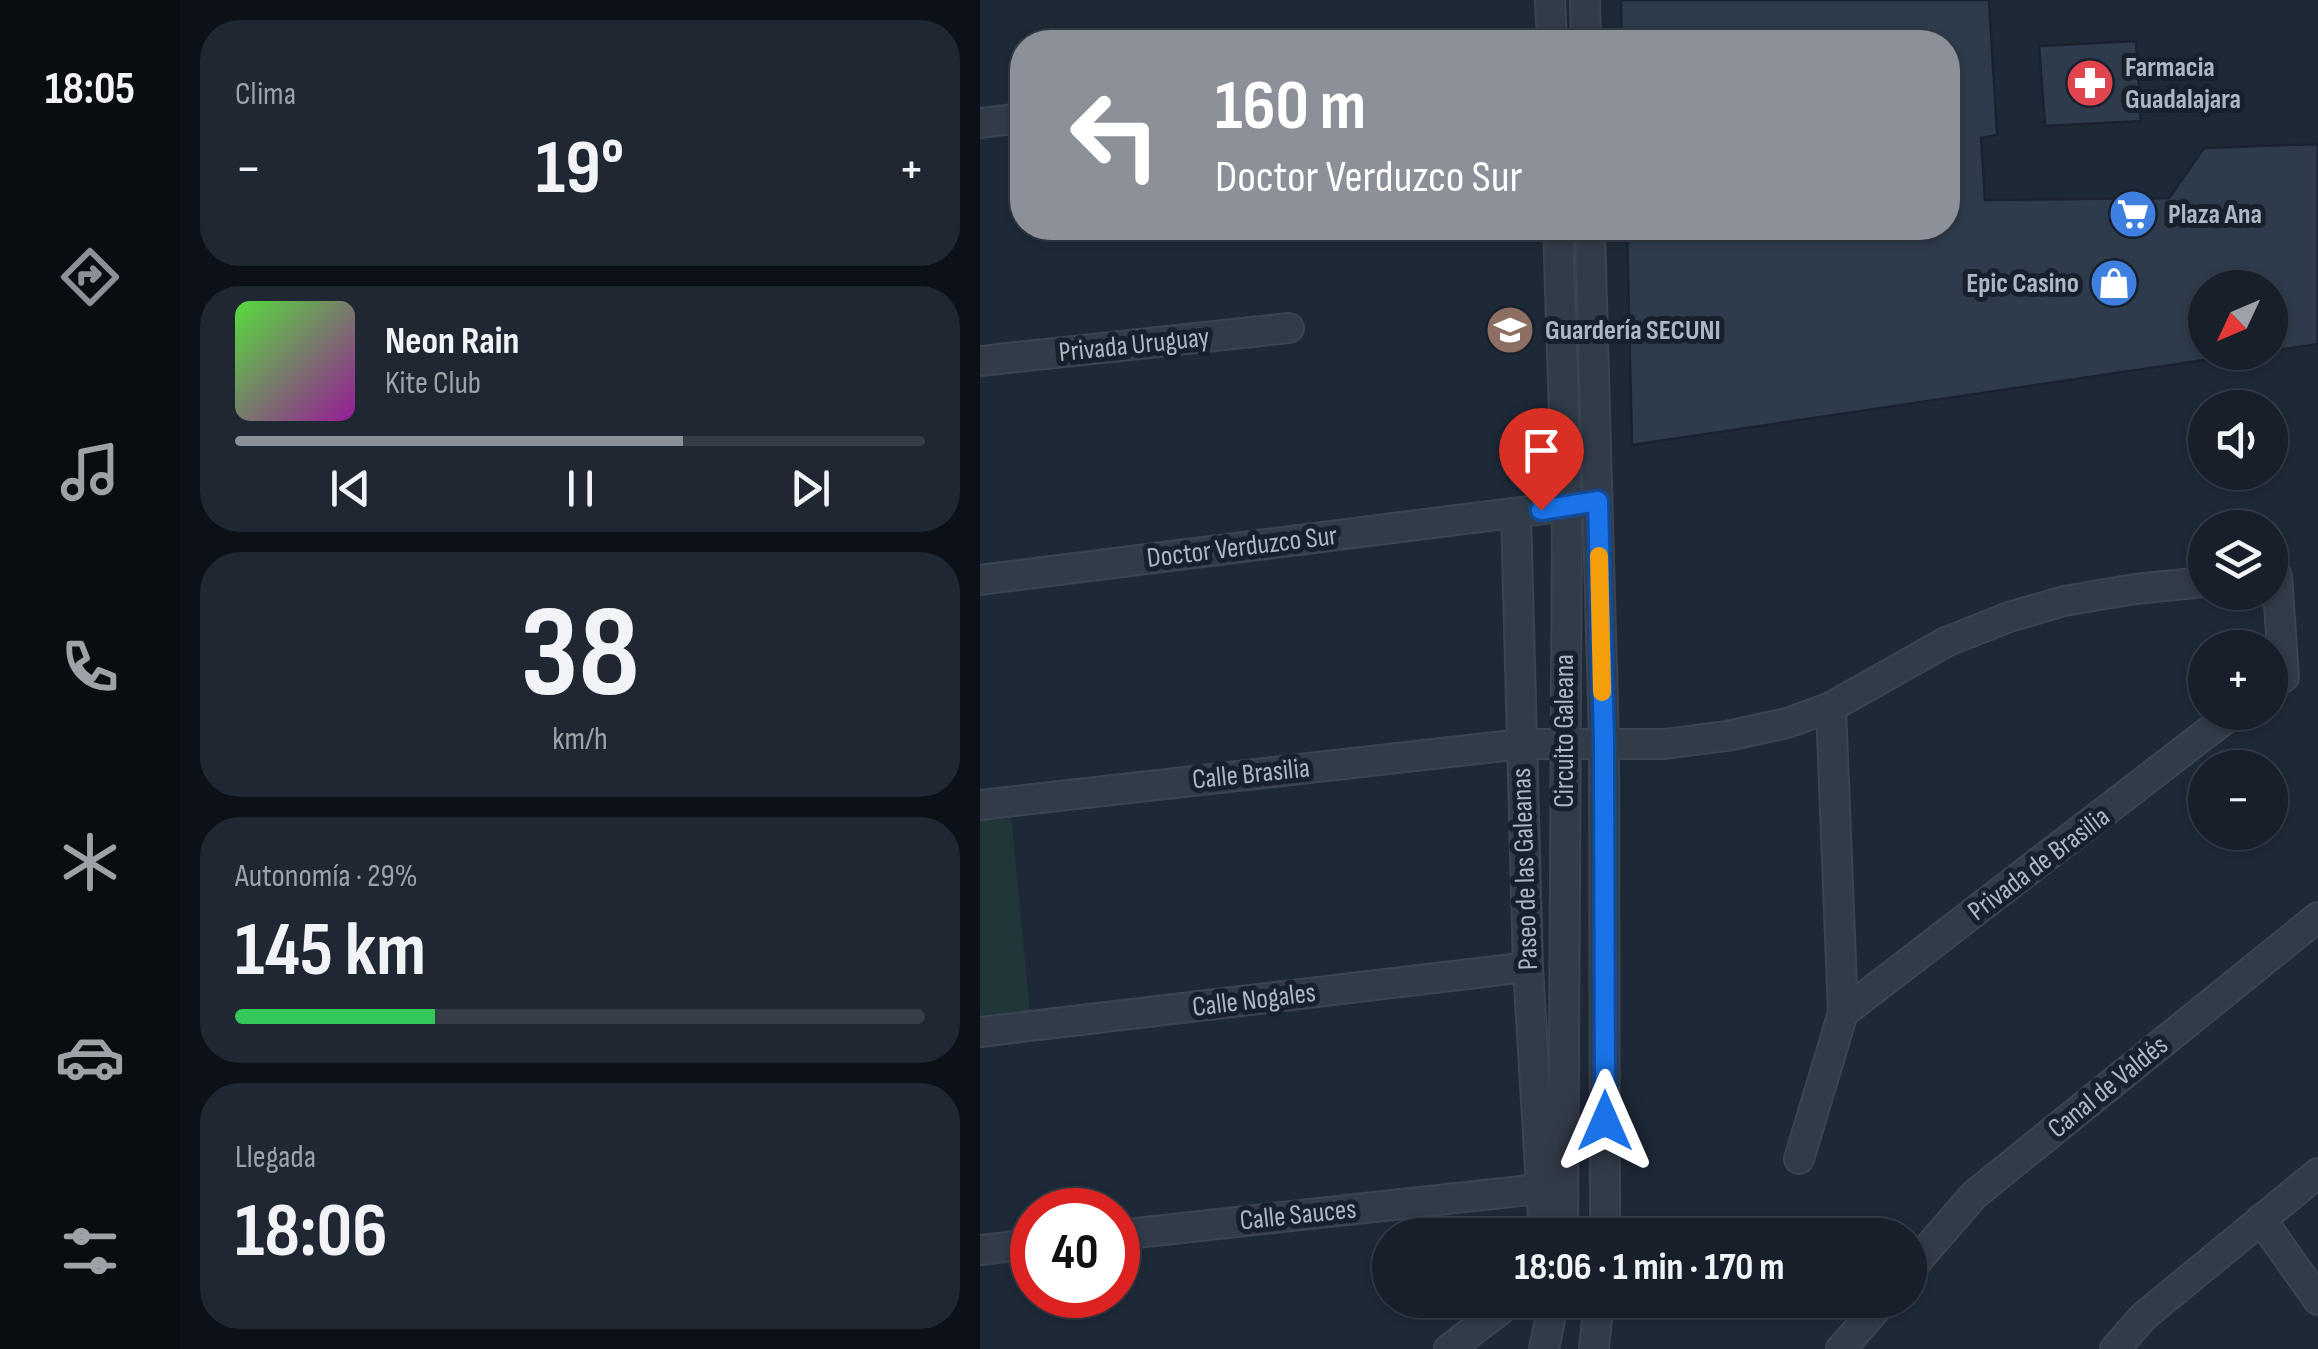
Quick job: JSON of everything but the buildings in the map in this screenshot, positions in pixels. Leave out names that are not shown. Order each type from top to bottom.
[{"type":"street","points":[[1550,0],[1551,30]]},
{"type":"street","points":[[1584,0],[1585,30]]},
{"type":"street","points":[[980,123],[1010,119]]},
{"type":"street","name":"Circuito Galeana","points":[[1558,240],[1567,507],[1563,1218]]},
{"type":"street","name":"Circuito Galeana","points":[[1590,240],[1604,742],[1605,1218]]},
{"type":"street","name":"Privada Uruguay","points":[[980,361],[1288,328]]},
{"type":"street","name":"Doctor Verduzco Sur","points":[[980,580],[1598,501]]},
{"type":"street","name":"Paseo de las Galeanas","points":[[1510,513],[1542,1218]]},
{"type":"street","points":[[1604,742],[1664,744],[1787,723],[1831,706],[1946,642],[2009,617],[2082,598],[2188,584]]},
{"type":"street","points":[[1799,1159],[1842,1013],[1831,706]]},
{"type":"street","name":"Privada de Brasilia","points":[[1842,1013],[2211,730]]},
{"type":"street","name":"Calle Brasilia","points":[[980,805],[1522,744],[1604,742]]},
{"type":"street","name":"Canal de Valdés","points":[[1927,1249],[1974,1195],[2318,918]]},
{"type":"street","name":"Calle Nogales","points":[[980,1032],[1528,967]]},
{"type":"street","points":[[2115,1349],[2143,1317],[2318,1173]]},
{"type":"street","name":"Calle Sauces","points":[[1140,1233],[1539,1189]]},
{"type":"street","points":[[2261,1219],[2318,1300]]},
{"type":"street","points":[[980,1250],[1010,1247]]},
{"type":"street","points":[[1449,1349],[1490,1318]]},
{"type":"street","points":[[1544,1349],[1550,1318]]},
{"type":"street","points":[[1594,1349],[1597,1318]]},
{"type":"street","points":[[1841,1349],[1868,1318]]},
{"type":"green space","points":[[1011,814],[1030,1013],[980,1019],[980,819]]},
{"type":"slow traffic","points":[[1599,556],[1602,692]]},
{"type":"place","name":"Farmacia Guadalajara","points":[[2090,83]]},
{"type":"place","name":"Plaza Ana","points":[[2133,214]]},
{"type":"place","name":"Epic Casino","points":[[2114,283]]},
{"type":"place","name":"Guardería SECUNI","points":[[1510,330]]},
{"type":"route","points":[[1541,510],[1598,501],[1604,742],[1605,1121]]}]
